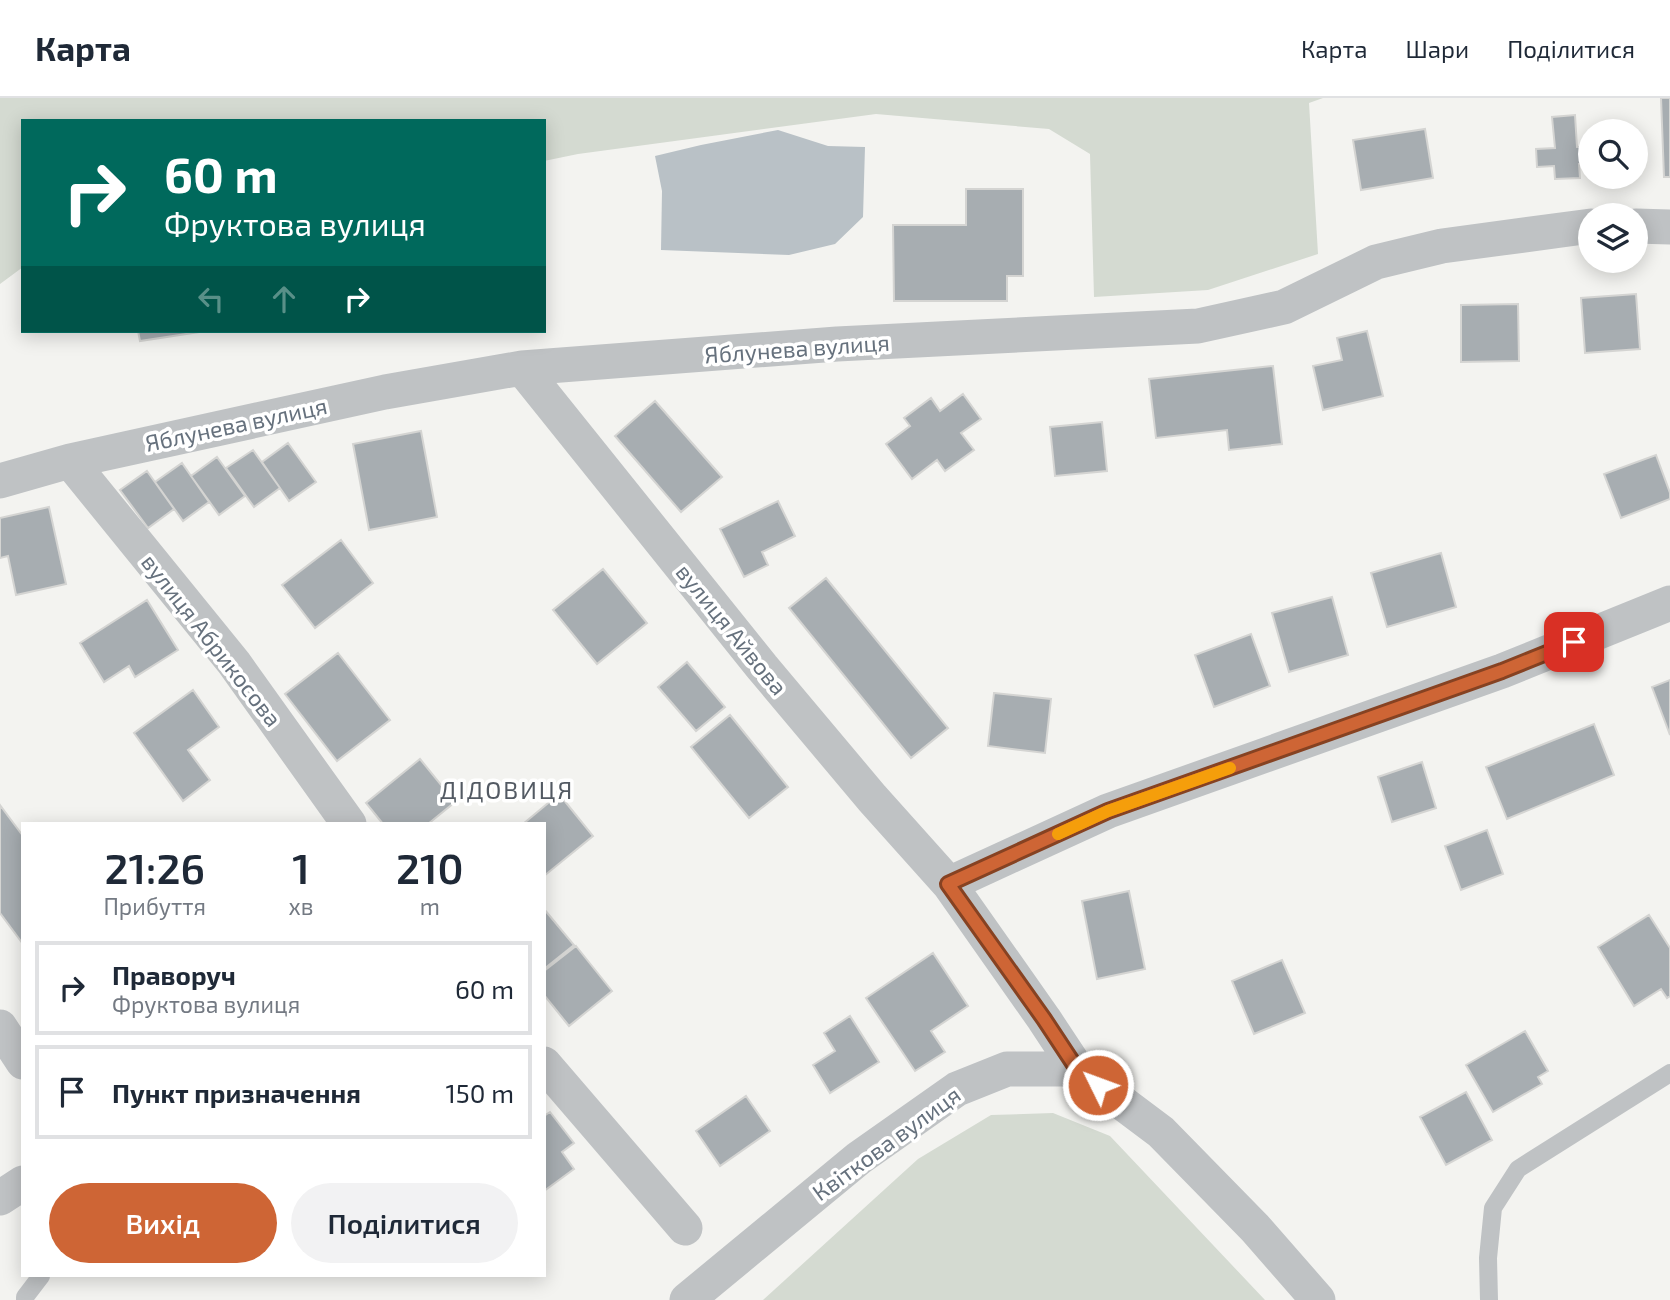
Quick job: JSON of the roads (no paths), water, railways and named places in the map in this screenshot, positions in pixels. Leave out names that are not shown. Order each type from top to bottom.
[{"type":"street","points":[[1648,226],[1670,227]]},
{"type":"street","name":"Яблунева вулиця","points":[[0,481],[70,461],[385,392],[522,368],[837,344],[1198,326],[1284,307],[1376,262],[1442,246],[1578,228]]},
{"type":"street","name":"вулиця Айвова","points":[[522,368],[762,667],[948,884],[1077,1069]]},
{"type":"street","name":"вулиця Абрикосова","points":[[70,461],[234,663],[348,822]]},
{"type":"street","points":[[948,884],[1108,811],[1502,671],[1670,603]]},
{"type":"street","points":[[0,1027],[21,1059]]},
{"type":"street","points":[[546,1066],[685,1228]]},
{"type":"street","name":"Квіткова вулиця","points":[[687,1300],[859,1158],[957,1089],[1007,1069],[1077,1069]]},
{"type":"street","points":[[1077,1069],[1161,1132],[1255,1228],[1318,1300]]},
{"type":"street","points":[[0,1198],[21,1184]]},
{"type":"lane","points":[[1489,1300],[1488,1258],[1493,1208],[1518,1169],[1670,1073]]},
{"type":"lane","points":[[25,1300],[40,1277]]},
{"type":"district","name":"ДІДОВИЦЯ","points":[[507,789]]}]
